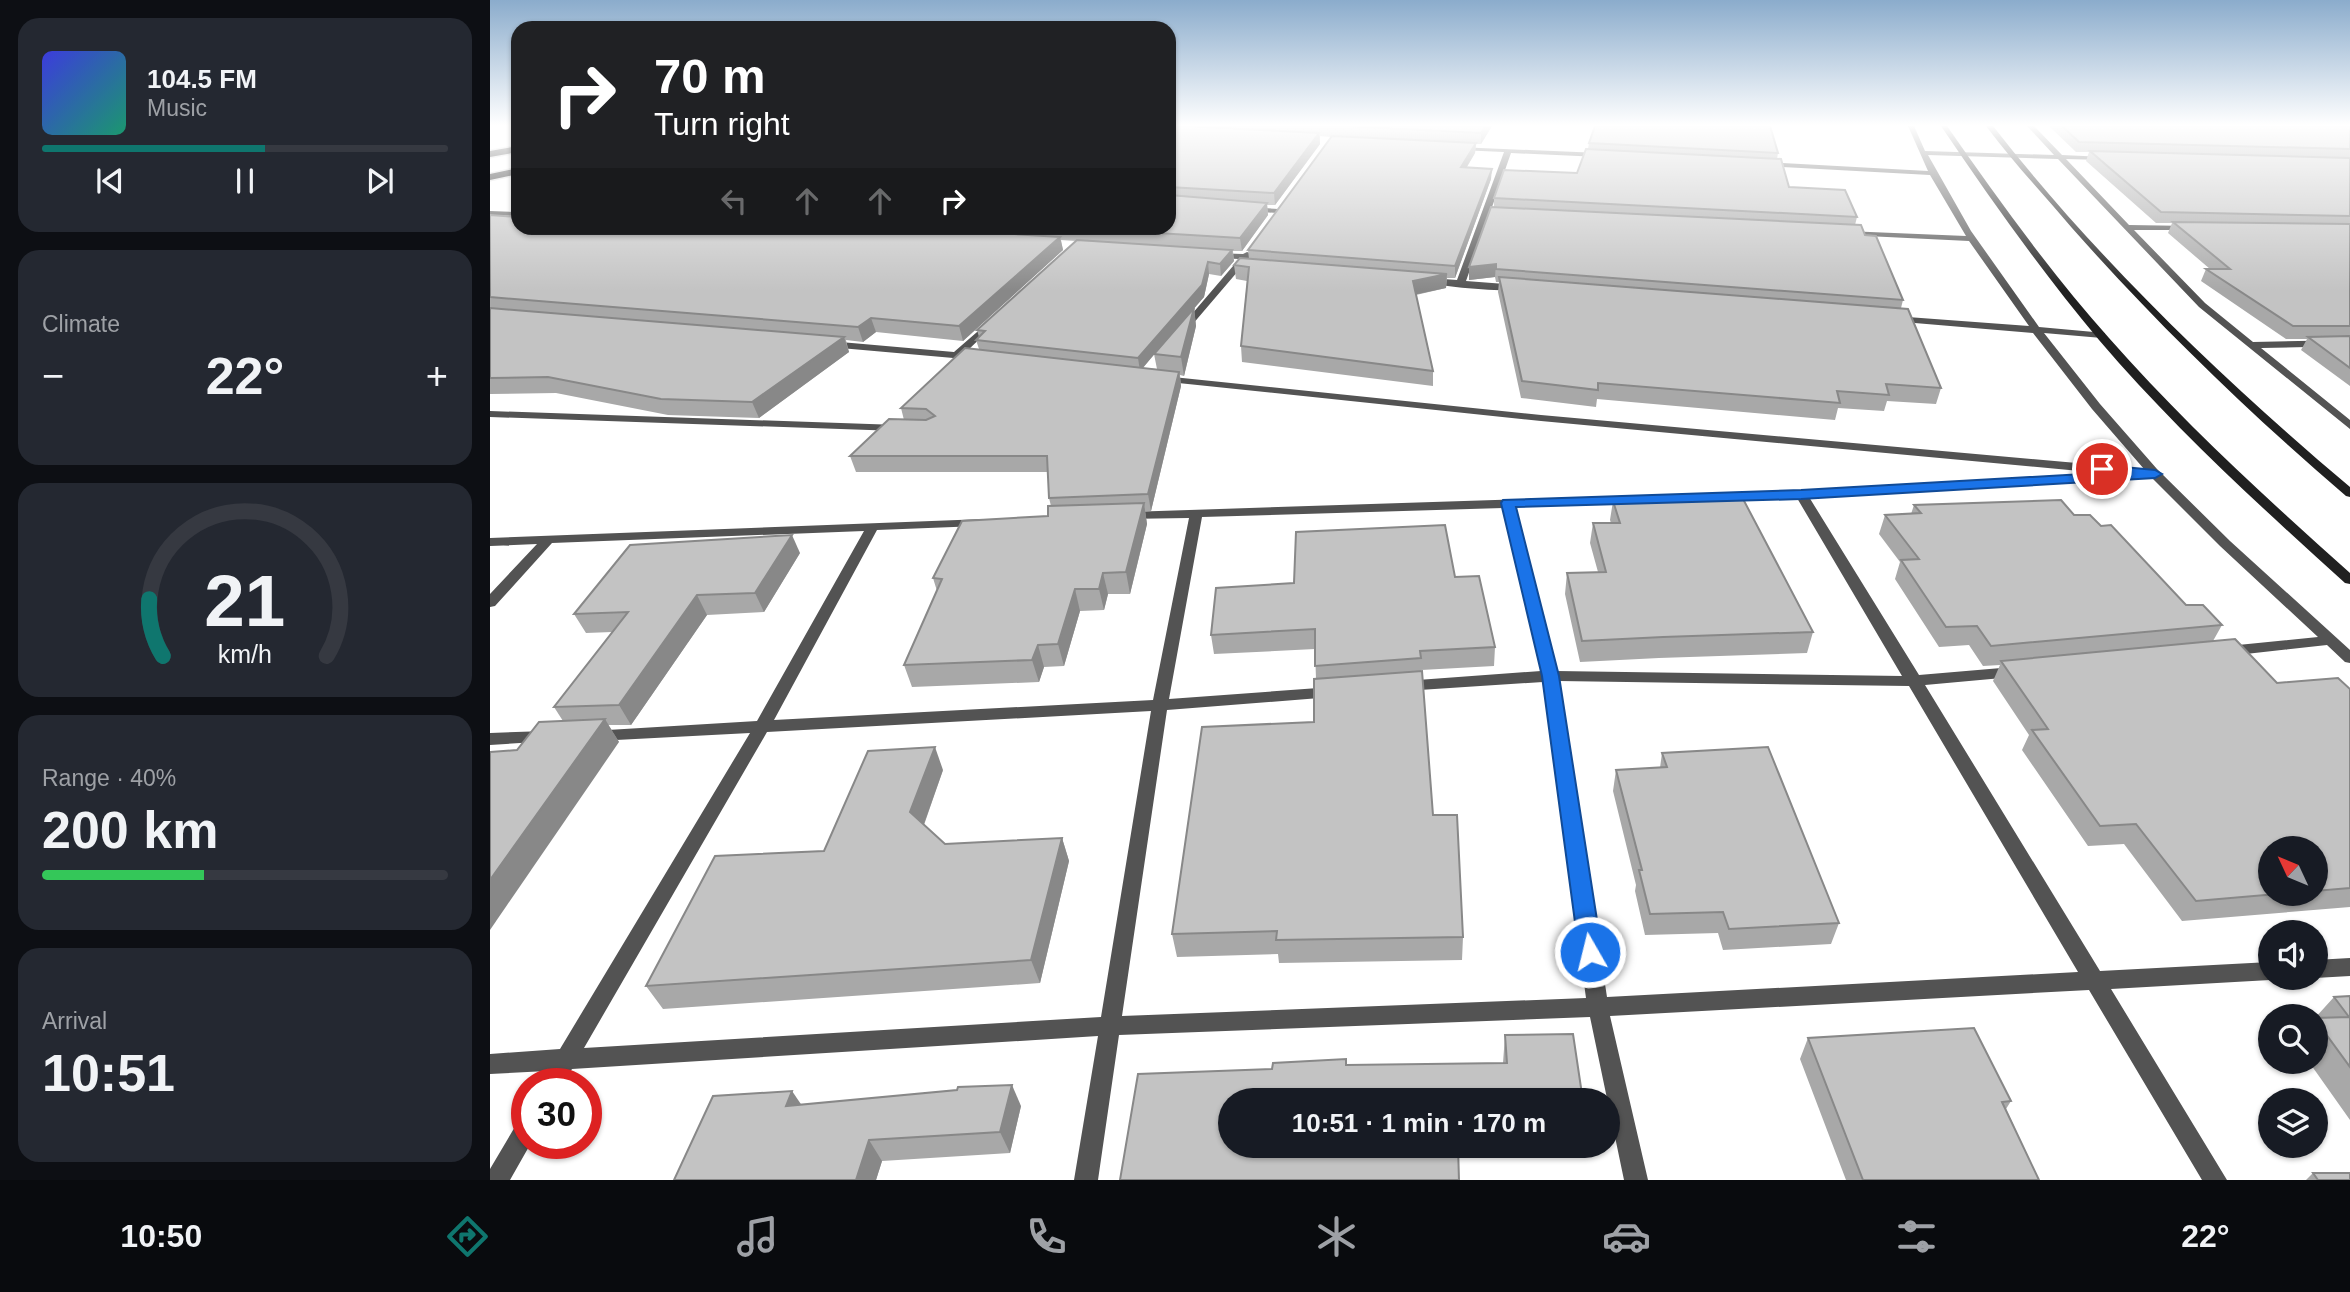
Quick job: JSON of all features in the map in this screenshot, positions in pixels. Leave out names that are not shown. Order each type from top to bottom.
[{"type":"main road","points":[[1983,181],[2073,301],[2182,423],[2237,477],[2350,579]]},
{"type":"main road","points":[[2035,181],[2191,351],[2350,493]]},
{"type":"street","points":[[1460,284],[1497,181]]},
{"type":"street","points":[[1938,181],[1971,239],[2074,382],[2155,474],[2231,549],[2350,658]]},
{"type":"street","points":[[2082,181],[2202,305],[2350,426]]},
{"type":"street","points":[[1272,220],[1286,201]]},
{"type":"street","points":[[1237,208],[1278,211]]},
{"type":"street","points":[[490,213],[511,214]]},
{"type":"street","points":[[1486,213],[1500,214]]},
{"type":"street","points":[[2129,227],[2198,228]]},
{"type":"street","points":[[1832,232],[1971,239]]},
{"type":"street","points":[[1178,337],[1252,248]]},
{"type":"street","points":[[1206,254],[1245,257]]},
{"type":"street","points":[[1237,267],[1250,267]]},
{"type":"street","points":[[1421,281],[1529,289]]},
{"type":"street","points":[[957,355],[997,318]]},
{"type":"street","points":[[1885,319],[2102,335]]},
{"type":"street","points":[[820,343],[984,358]]},
{"type":"street","points":[[2251,345],[2350,343]]},
{"type":"street","points":[[1144,377],[1541,418],[2155,474]]},
{"type":"street","points":[[490,414],[917,429]]},
{"type":"street","points":[[1115,517],[1801,494],[2155,474]]},
{"type":"street","points":[[1801,494],[2215,1180]]},
{"type":"street","points":[[1508,503],[1550,676],[1598,1007],[1636,1180]]},
{"type":"street","points":[[1086,1180],[1160,705],[1196,514]]},
{"type":"street","points":[[490,542],[994,521]]},
{"type":"street","points":[[561,1068],[761,728],[873,526]]},
{"type":"street","points":[[490,603],[550,539]]},
{"type":"street","points":[[2207,653],[2332,640]]},
{"type":"street","points":[[1383,688],[1550,676],[1916,681],[2027,670]]},
{"type":"street","points":[[585,735],[761,728],[1160,705],[1355,690]]},
{"type":"street","points":[[490,739],[558,737]]},
{"type":"street","points":[[2328,968],[2350,967]]},
{"type":"street","points":[[490,1064],[1108,1026],[1598,1007],[2258,972]]},
{"type":"street","points":[[497,1180],[511,1156]]},
{"type":"building","points":[[1176,181],[1283,181],[1274,193],[1176,187]]},
{"type":"building","points":[[1299,181],[1487,181],[1455,266],[1248,250]]},
{"type":"building","points":[[1500,181],[1787,181],[1789,187],[1845,190],[1857,217],[1494,198]]},
{"type":"building","points":[[2125,181],[2350,181],[2350,216],[2161,212]]},
{"type":"building","points":[[1176,196],[1267,203],[1240,238],[1176,234]]},
{"type":"building","points":[[1491,207],[1861,225],[1865,235],[1876,236],[1903,300],[1496,269],[1496,264],[1469,267]]},
{"type":"building","points":[[490,215],[511,216],[511,235],[1060,237],[959,326],[871,318],[858,327],[490,297]]},
{"type":"building","points":[[2173,222],[2350,224],[2350,326],[2293,326],[2206,269],[2230,269]]},
{"type":"building","points":[[1077,240],[1232,250],[1220,264],[1208,262],[1202,285],[1138,358],[976,340],[985,331],[977,330]]},
{"type":"building","points":[[1240,258],[1447,274],[1413,281],[1433,371],[1241,346],[1249,267],[1234,265]]},
{"type":"building","points":[[1499,277],[1908,309],[1941,388],[1886,384],[1889,395],[1837,391],[1840,403],[1598,383],[1598,390],[1522,381]]},
{"type":"building","points":[[490,308],[844,337],[752,402],[661,399],[548,377],[490,378]]},
{"type":"building","points":[[1194,308],[1181,357],[1154,354]]},
{"type":"building","points":[[2350,336],[2350,368],[2308,337]]},
{"type":"building","points":[[965,348],[1179,372],[1148,494],[1049,498],[1047,456],[850,456],[889,419],[926,420],[935,416],[926,409],[901,408]]},
{"type":"building","points":[[1742,497],[1813,632],[1582,641],[1567,573],[1606,572],[1593,523],[1620,523],[1613,501]]},
{"type":"building","points":[[2061,500],[2074,515],[2090,515],[2101,526],[2111,525],[2186,605],[2203,605],[2222,625],[1991,646],[1977,626],[1946,627],[1901,560],[1919,559],[1885,515],[1921,513],[1914,505]]},
{"type":"building","points":[[1144,503],[1126,572],[1103,573],[1099,589],[1075,589],[1058,644],[1038,645],[1032,660],[904,665],[942,579],[933,578],[962,521],[1048,516],[1048,506]]},
{"type":"building","points":[[1445,525],[1455,577],[1479,576],[1495,647],[1420,651],[1421,658],[1315,666],[1315,629],[1211,635],[1216,588],[1294,583],[1296,532]]},
{"type":"building","points":[[792,535],[755,593],[697,595],[619,705],[554,707],[628,612],[574,614],[630,545]]},
{"type":"building","points":[[2235,639],[2277,683],[2338,678],[2350,689],[2350,888],[2328,890],[2328,836],[2258,836],[2258,896],[2196,901],[2136,824],[2100,826],[2032,730],[2048,729],[2001,661]]},
{"type":"building","points":[[1422,671],[1433,815],[1457,815],[1463,937],[1276,940],[1277,931],[1172,934],[1202,727],[1314,722],[1314,679]]},
{"type":"building","points":[[605,719],[490,880],[490,752],[517,750],[539,722]]},
{"type":"building","points":[[935,747],[910,812],[945,844],[1062,838],[1031,960],[646,986],[715,856],[824,851],[868,751]]},
{"type":"building","points":[[1768,747],[1839,923],[1729,929],[1723,912],[1650,914],[1639,870],[1642,870],[1616,770],[1667,767],[1662,753]]},
{"type":"building","points":[[2350,996],[2350,1067],[2328,1037],[2328,1018],[2349,1017],[2334,997]]},
{"type":"building","points":[[1974,1028],[2011,1101],[2002,1102],[2039,1180],[1863,1180],[1808,1038]]},
{"type":"building","points":[[1573,1034],[1581,1088],[1218,1088],[1218,1158],[1458,1158],[1459,1180],[1120,1180],[1138,1074],[1272,1069],[1273,1063],[1346,1059],[1346,1065],[1507,1063],[1505,1035]]},
{"type":"building","points":[[1012,1085],[1000,1132],[869,1140],[856,1180],[674,1180],[713,1096],[792,1091],[786,1106],[957,1090],[958,1087]]},
{"type":"building","points":[[2313,1173],[2350,1173],[2350,1180],[2318,1180]]},
{"type":"route","points":[[1590,952],[1550,676],[1508,503],[1801,494],[2155,474],[2102,469]]}]
